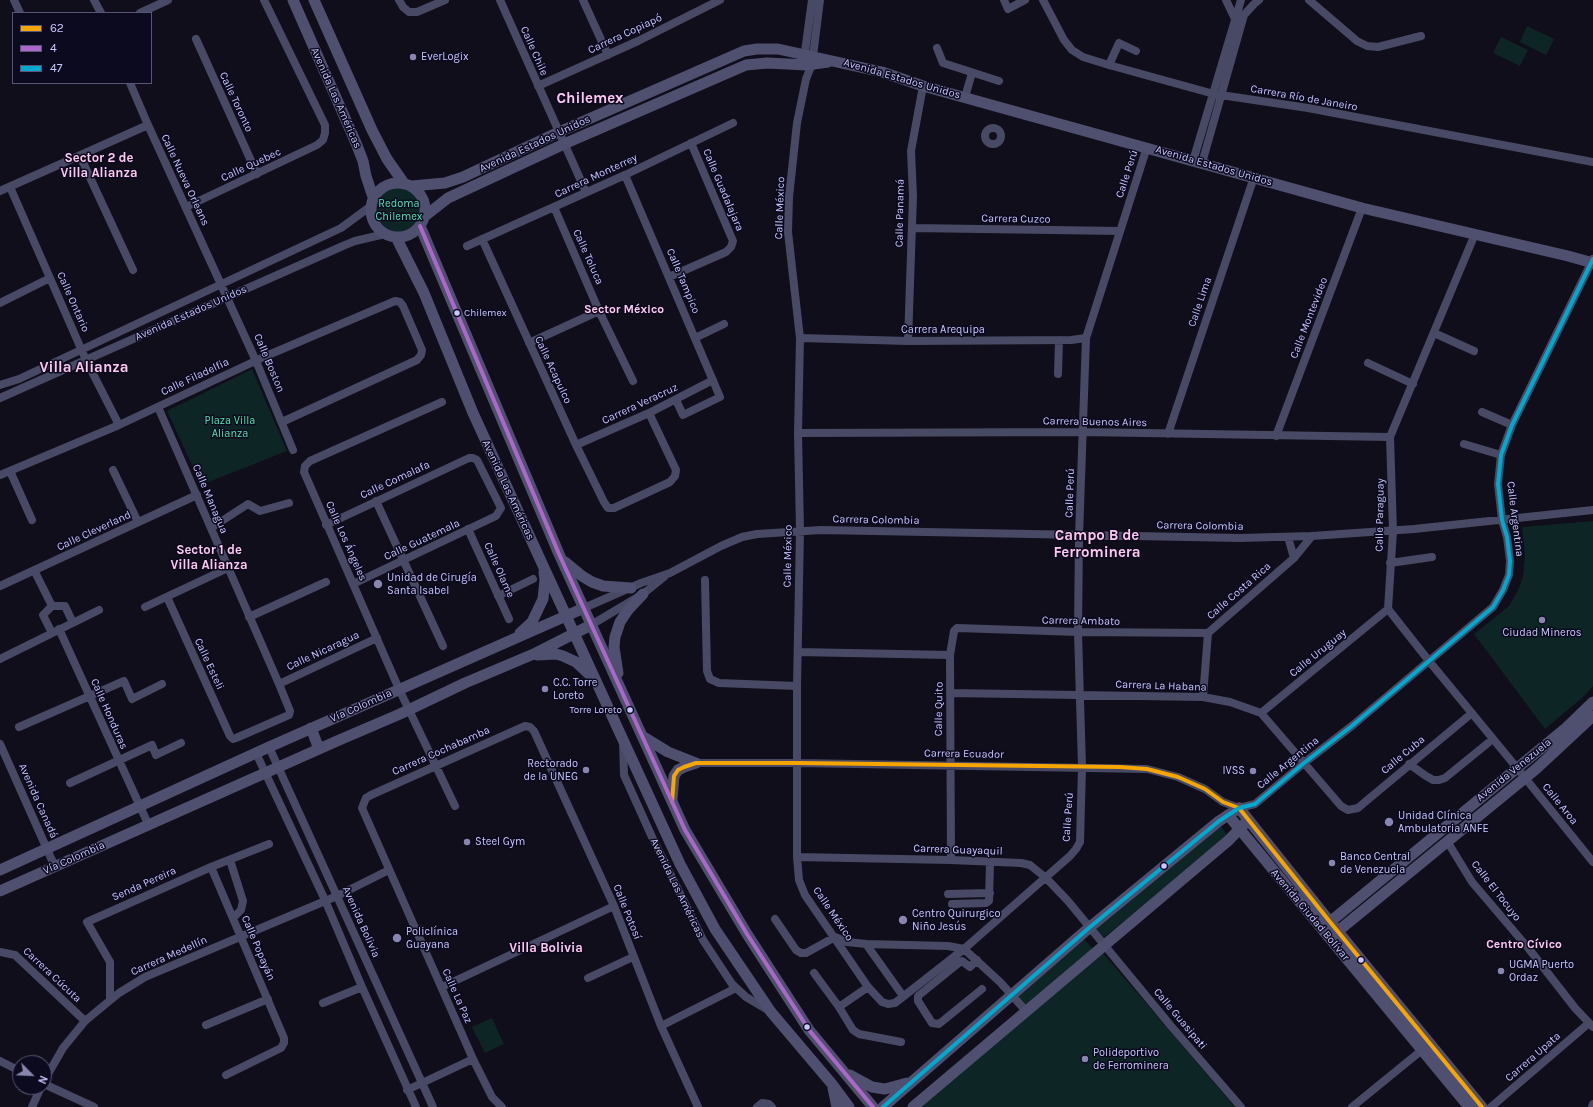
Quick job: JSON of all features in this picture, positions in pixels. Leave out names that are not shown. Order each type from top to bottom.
[{"type":"main road","name":"Avenida Las Américas","points":[[293,0],[356,143],[363,161],[372,202]]},
{"type":"main road","name":"Avenida Las Américas","points":[[314,0],[372,130],[387,159],[408,184]]},
{"type":"main road","name":"Avenida Estados Unidos","points":[[408,184],[445,183],[463,177],[559,132],[744,51],[757,49],[778,50],[808,60]]},
{"type":"main road","name":"Avenida Estados Unidos","points":[[425,216],[448,198],[564,144],[746,65],[808,60],[837,61],[882,72],[923,86],[1059,125],[1147,147],[1362,208],[1593,261]]},
{"type":"main road","points":[[394,182],[408,184],[419,192],[424,200],[426,209],[425,216],[420,226],[413,233],[405,237],[396,237],[384,234],[374,223],[371,215],[372,202],[378,190],[386,185],[394,182]]},
{"type":"main road","name":"Avenida Las Américas","points":[[420,226],[559,554],[672,802],[697,850],[774,977],[809,1030],[873,1107]]},
{"type":"main road","name":"Avenida Las Américas","points":[[396,237],[424,293],[473,413],[680,864],[711,922],[771,1012],[832,1084],[849,1107]]},
{"type":"main road","points":[[559,554],[569,567],[592,582],[603,586],[630,588]]},
{"type":"main road","points":[[511,640],[532,622],[543,599],[545,580],[543,566]]},
{"type":"main road","points":[[620,687],[614,647],[615,637],[620,622],[628,610],[643,594]]},
{"type":"main road","name":"Vía Colombia","points":[[0,870],[311,728],[584,608]]},
{"type":"main road","name":"Vía Colombia","points":[[0,891],[409,710],[465,683],[575,634],[591,625]]},
{"type":"main road","points":[[530,655],[556,654],[576,662],[600,688]]},
{"type":"main road","name":"Avenida Venezuela","points":[[1326,926],[1566,728],[1593,702]]},
{"type":"main road","name":"Avenida Venezuela","points":[[1334,935],[1446,841],[1525,778],[1593,716]]},
{"type":"main road","points":[[311,728],[319,749]]},
{"type":"main road","points":[[642,736],[668,752],[696,763]]},
{"type":"main road","points":[[672,802],[674,776],[678,770],[696,763]]},
{"type":"main road","points":[[883,1107],[1090,928],[1228,815],[1239,808]]},
{"type":"main road","name":"Avenida Ciudad Bolívar","points":[[1239,808],[1326,926]]},
{"type":"main road","name":"Avenida Ciudad Bolívar","points":[[1228,815],[1334,935],[1482,1107]]},
{"type":"main road","points":[[915,1106],[1240,830],[1248,820]]},
{"type":"main road","name":"Avenida Ciudad Bolívar","points":[[1334,935],[1422,1050],[1469,1107]]},
{"type":"main road","points":[[844,1071],[872,1087],[878,1088],[885,1089],[912,1082]]},
{"type":"main road","points":[[832,1084],[837,1107]]},
{"type":"street","points":[[14,0],[20,12]]},
{"type":"street","points":[[94,0],[100,12]]},
{"type":"street","points":[[142,12],[168,0]]},
{"type":"street","name":"Calle Quebec","points":[[186,207],[317,145],[323,140],[325,125],[264,0]]},
{"type":"street","points":[[399,0],[403,8],[409,12],[417,12],[446,0]]},
{"type":"street","name":"Calle Chile","points":[[500,0],[586,192]]},
{"type":"street","points":[[583,0],[608,55]]},
{"type":"street","name":"Carrera Copiapó","points":[[538,86],[608,55],[720,0]]},
{"type":"street","points":[[808,60],[812,0]]},
{"type":"street","points":[[808,60],[820,0]]},
{"type":"street","points":[[1004,0],[1008,9],[1025,0]]},
{"type":"street","name":"Carrera Río de Janeiro","points":[[1043,0],[1064,40],[1072,50],[1083,57],[1109,65],[1218,95],[1308,108],[1593,162]]},
{"type":"street","points":[[1226,0],[1238,23]]},
{"type":"street","points":[[1198,162],[1238,23],[1241,0]]},
{"type":"street","points":[[1238,23],[1259,0]]},
{"type":"street","points":[[1309,0],[1357,41],[1367,46],[1378,47],[1420,36]]},
{"type":"street","name":"Calle Toronto","points":[[196,39],[257,174]]},
{"type":"street","points":[[1109,65],[1119,43],[1136,51]]},
{"type":"street","points":[[937,48],[943,63],[999,81]]},
{"type":"street","name":"Calle México","points":[[808,60],[798,123],[789,198],[788,232],[800,338],[798,433],[800,532],[797,686],[797,857],[799,880],[805,895],[868,986],[882,1002],[888,1004],[895,1003],[903,996]]},
{"type":"street","points":[[965,97],[972,73]]},
{"type":"street","name":"Calle Nueva Orleans","points":[[130,84],[222,285]]},
{"type":"street","name":"Calle Panamá","points":[[908,341],[913,196],[911,151],[923,86]]},
{"type":"street","name":"Carrera Monterrey","points":[[467,246],[625,175],[733,123]]},
{"type":"street","points":[[0,191],[148,125]]},
{"type":"street","name":"Calle Guadalajara","points":[[669,277],[726,252],[731,247],[733,241],[691,143]]},
{"type":"street","name":"Calle Perú","points":[[1046,878],[1076,849],[1080,842],[1082,767],[1078,632],[1079,536],[1086,338],[1147,147]]},
{"type":"street","points":[[80,156],[133,270]]},
{"type":"street","name":"Calle Tampico","points":[[625,175],[720,397],[683,415],[676,400]]},
{"type":"street","name":"Calle Lima","points":[[1168,434],[1254,177]]},
{"type":"street","name":"Calle Ontario","points":[[10,187],[86,360],[119,425]]},
{"type":"street","name":"Avenida Estados Unidos","points":[[0,385],[19,379],[341,228],[372,202]]},
{"type":"street","name":"Calle Toluca","points":[[554,207],[599,311],[633,381]]},
{"type":"street","name":"Calle Montevideo","points":[[1276,436],[1362,208]]},
{"type":"street","name":"Carrera Cuzco","points":[[912,228],[1120,231]]},
{"type":"street","name":"Avenida Estados Unidos","points":[[0,398],[228,296],[356,241],[384,234]]},
{"type":"street","name":"Calle Paraguay","points":[[1388,609],[1393,531],[1390,437],[1475,234]]},
{"type":"street","name":"Calle Acapulco","points":[[482,239],[576,445],[608,508],[614,508],[670,482],[675,476],[676,470],[649,414]]},
{"type":"street","name":"Calle Argentina","points":[[1239,808],[1255,804],[1353,725],[1493,607],[1503,590],[1509,575],[1510,560],[1507,538],[1502,520],[1498,484],[1501,455],[1512,425],[1593,261]]},
{"type":"street","points":[[0,303],[50,278]]},
{"type":"street","name":"Calle Boston","points":[[222,285],[293,450]]},
{"type":"street","name":"Calle Filadelfia","points":[[0,475],[119,425],[256,361],[395,301],[400,302],[422,350],[421,355],[417,360],[282,422]]},
{"type":"street","points":[[529,343],[599,311]]},
{"type":"street","points":[[695,338],[724,324]]},
{"type":"street","points":[[1434,333],[1474,351]]},
{"type":"street","name":"Carrera Arequipa","points":[[800,338],[908,341],[1059,340],[1086,338]]},
{"type":"street","points":[[1058,374],[1059,340]]},
{"type":"street","points":[[1368,363],[1413,384]]},
{"type":"street","name":"Carrera Veracruz","points":[[576,445],[649,414],[713,380]]},
{"type":"street","name":"Calle Los Ángeles","points":[[442,402],[310,461],[305,466],[304,472],[399,689],[456,806]]},
{"type":"street","name":"Calle Managua","points":[[158,407],[211,528],[224,569],[249,617],[290,711]]},
{"type":"street","points":[[1482,412],[1512,425]]},
{"type":"street","name":"Carrera Buenos Aires","points":[[798,433],[1083,432],[1390,437]]},
{"type":"street","points":[[1464,444],[1501,455]]},
{"type":"street","name":"Calle Comalafa","points":[[326,525],[469,458],[477,460],[501,508],[499,513]]},
{"type":"street","points":[[113,470],[138,522]]},
{"type":"street","points":[[10,471],[32,520]]},
{"type":"street","name":"Calle Cleverland","points":[[0,586],[197,495]]},
{"type":"street","points":[[376,501],[443,646]]},
{"type":"street","points":[[211,528],[248,504],[260,511],[289,503]]},
{"type":"street","name":"Carrera Colombia","points":[[584,608],[670,573],[721,546],[742,537],[757,534],[829,530],[1079,536],[1240,538],[1288,537],[1393,531],[1593,510]]},
{"type":"street","name":"Calle Guatemala","points":[[353,584],[468,530],[499,513]]},
{"type":"street","name":"Calle Olame","points":[[468,530],[509,619]]},
{"type":"street","name":"Calle Costa Rica","points":[[1203,697],[1208,633],[1294,558],[1312,536]]},
{"type":"street","points":[[1288,537],[1294,558]]},
{"type":"street","points":[[1390,563],[1432,557]]},
{"type":"street","points":[[145,607],[224,569]]},
{"type":"street","points":[[34,570],[52,606],[65,606],[73,623]]},
{"type":"street","name":"Carrera Colombia","points":[[591,625],[643,594],[670,573]]},
{"type":"street","points":[[498,596],[533,579]]},
{"type":"street","points":[[705,580],[707,672],[710,679],[719,683],[797,686]]},
{"type":"street","points":[[249,617],[326,582]]},
{"type":"street","name":"Calle Esteli","points":[[167,597],[230,736],[233,739],[284,718],[289,715],[290,711]]},
{"type":"street","name":"Calle Honduras","points":[[52,606],[44,615],[56,631],[89,696],[139,807]]},
{"type":"street","points":[[1388,609],[1517,768]]},
{"type":"street","name":"Calle Uruguay","points":[[1261,713],[1388,609]]},
{"type":"street","points":[[0,659],[99,610]]},
{"type":"street","name":"Carrera Ambato","points":[[954,631],[957,628],[1078,632],[1208,633]]},
{"type":"street","name":"Calle Quito","points":[[951,860],[950,655],[954,631]]},
{"type":"street","name":"Calle Nicaragua","points":[[278,684],[377,638]]},
{"type":"street","points":[[798,652],[950,655]]},
{"type":"street","points":[[19,727],[124,681],[132,699],[162,684]]},
{"type":"street","name":"Carrera La Habana","points":[[951,693],[1203,697],[1230,702],[1261,713],[1341,806],[1348,810]]},
{"type":"street","name":"Calle Cuba","points":[[1348,810],[1352,810],[1362,805],[1409,764],[1472,713]]},
{"type":"street","name":"Carrera Cochabamba","points":[[363,802],[371,795],[508,733],[525,726],[530,727]]},
{"type":"street","name":"Calle Potosí","points":[[530,727],[537,738],[614,906],[661,1026],[698,1107]]},
{"type":"street","name":"Avenida Las Américas","points":[[623,741],[624,775],[652,838],[703,940],[719,966],[736,988],[746,997],[771,1012]]},
{"type":"street","points":[[70,783],[152,745],[156,755],[181,743]]},
{"type":"street","points":[[1409,764],[1433,780],[1439,780],[1445,778],[1488,743]]},
{"type":"street","name":"Avenida Canadá","points":[[0,744],[55,867]]},
{"type":"street","name":"Avenida Bolivia","points":[[269,747],[433,1107]]},
{"type":"street","points":[[256,753],[324,900],[407,1090],[416,1107]]},
{"type":"street","name":"Carrera Ecuador","points":[[696,763],[950,765],[1147,769],[1178,776],[1205,789],[1224,802],[1239,808]]},
{"type":"street","name":"Calle Aroa","points":[[1517,768],[1593,862]]},
{"type":"street","name":"Calle La Paz","points":[[363,802],[362,808],[364,814],[473,1059],[492,1097],[502,1107]]},
{"type":"street","points":[[1224,802],[1228,815]]},
{"type":"street","name":"Calle Argentina","points":[[1248,820],[1255,804]]},
{"type":"street","points":[[139,807],[148,826]]},
{"type":"street","name":"Calle El Tocuyo","points":[[1446,841],[1472,882],[1591,1025]]},
{"type":"street","name":"Senda Pereira","points":[[110,999],[110,962],[87,922],[211,867],[269,844]]},
{"type":"street","name":"Carrera Guayaquil","points":[[797,857],[951,860],[1021,863],[1030,865],[1046,878],[1090,928]]},
{"type":"street","points":[[230,860],[243,901],[241,910],[234,918]]},
{"type":"street","points":[[952,904],[986,903],[989,901],[990,862]]},
{"type":"street","name":"Calle Popayán","points":[[211,867],[242,936],[284,1038],[284,1044],[281,1048],[226,1075]]},
{"type":"street","name":"Carrera Medellín","points":[[52,1068],[63,1048],[85,1022],[110,999],[145,977],[324,900],[337,896],[389,870]]},
{"type":"street","points":[[866,944],[903,996],[964,949],[1046,878]]},
{"type":"street","points":[[948,894],[990,893]]},
{"type":"street","points":[[442,987],[614,906]]},
{"type":"street","points":[[775,919],[796,950],[801,953],[806,953],[835,938],[846,942],[866,944],[948,946],[964,949],[977,960],[1026,1011]]},
{"type":"street","name":"Calle Guasipati","points":[[1090,928],[1241,1107]]},
{"type":"street","name":"Carrera Cúcuta","points":[[0,952],[15,955],[85,1022]]},
{"type":"street","points":[[588,978],[633,957]]},
{"type":"street","points":[[977,960],[970,966],[960,962],[918,996],[918,1000],[932,1023],[939,1024],[982,989]]},
{"type":"street","points":[[814,973],[853,1030],[859,1034],[901,1042]]},
{"type":"street","points":[[839,1008],[868,986]]},
{"type":"street","points":[[323,1003],[362,987]]},
{"type":"street","points":[[661,1026],[736,988]]},
{"type":"street","points":[[206,1025],[268,999]]},
{"type":"street","name":"Carrera Upata","points":[[1491,1107],[1591,1025]]},
{"type":"street","points":[[1352,1107],[1422,1050]]},
{"type":"street","points":[[407,1090],[473,1059]]},
{"type":"street","points":[[0,1061],[12,1067]]},
{"type":"street","points":[[52,1086],[94,1107]]},
{"type":"street","points":[[32,1107],[37,1095]]},
{"type":"street","points":[[758,1107],[762,1103],[770,1104],[772,1107]]},
{"type":"green space","points":[[1527,26],[1554,39],[1546,55],[1520,42]]},
{"type":"green space","points":[[1501,37],[1528,50],[1520,66],[1493,53]]},
{"type":"green space","name":"Redoma Chilemex","points":[[395,188],[403,188],[408,189],[415,194],[420,201],[420,219],[415,226],[408,231],[395,232],[387,229],[380,222],[377,214],[377,206],[380,198],[387,191]]},
{"type":"green space","name":"Plaza Villa Alianza","points":[[252,369],[287,451],[201,485],[167,411]]},
{"type":"green space","name":"Ciudad Mineros","points":[[1593,521],[1593,686],[1583,697],[1545,729],[1474,634],[1509,606],[1519,588],[1523,576],[1525,555],[1522,527]]},
{"type":"green space","points":[[1221,826],[1227,835],[1148,902],[1103,938],[1095,930]]},
{"type":"green space","points":[[1083,938],[1093,949],[1026,1005],[1017,995]]},
{"type":"green space","name":"Polideportivo de Ferrominera","points":[[1102,952],[1235,1107],[921,1107]]},
{"type":"green space","points":[[492,1018],[504,1044],[485,1053],[472,1027]]},
{"type":"transit line","name":"4","points":[[420,226],[559,554],[685,830],[747,934],[809,1030],[873,1107]]},
{"type":"transit line","name":"47","points":[[883,1107],[1090,927],[1219,821],[1239,808],[1255,804],[1353,725],[1493,607],[1503,590],[1509,575],[1510,561],[1507,537],[1502,520],[1498,484],[1501,455],[1512,425],[1593,259]]},
{"type":"transit line","name":"62","points":[[672,802],[674,776],[678,770],[696,763],[1120,767],[1147,769],[1178,777],[1205,789],[1223,802],[1239,808],[1330,922],[1482,1107]]},
{"type":"place","name":"EverLogix","points":[[413,57]]},
{"type":"place","name":"Chilemex","points":[[457,313]]},
{"type":"place","name":"Unidad de Cirugía Santa Isabel","points":[[378,584]]},
{"type":"place","name":"Ciudad Mineros","points":[[1542,620]]},
{"type":"place","name":"C.C. Torre Loreto","points":[[545,689]]},
{"type":"place","name":"Torre Loreto","points":[[630,710]]},
{"type":"place","name":"Rectorado de la UNEG","points":[[586,770]]},
{"type":"place","name":"IVSS","points":[[1253,771]]},
{"type":"place","name":"Unidad Clínica Ambulatoria ANFE","points":[[1389,822]]},
{"type":"place","name":"Steel Gym","points":[[467,842]]},
{"type":"place","name":"Banco Central de Venezuela","points":[[1332,863]]},
{"type":"place","name":"Centro Quirurgico Niño Jesús","points":[[903,920]]},
{"type":"place","name":"Policlínica Guayana","points":[[397,938]]},
{"type":"place","name":"UGMA Puerto Ordaz","points":[[1501,971]]},
{"type":"place","name":"Polideportivo de Ferrominera","points":[[1085,1059]]},
{"type":"district","name":"Chilemex","points":[[590,99]]},
{"type":"district","name":"Sector 2 de Villa Alianza","points":[[99,166]]},
{"type":"district","name":"Sector México","points":[[624,310]]},
{"type":"district","name":"Villa Alianza","points":[[84,368]]},
{"type":"district","name":"Campo B de Ferrominera","points":[[1097,544]]},
{"type":"district","name":"Sector 1 de Villa Alianza","points":[[209,558]]},
{"type":"district","name":"Centro Cívico","points":[[1524,945]]},
{"type":"district","name":"Villa Bolivia","points":[[546,948]]}]
